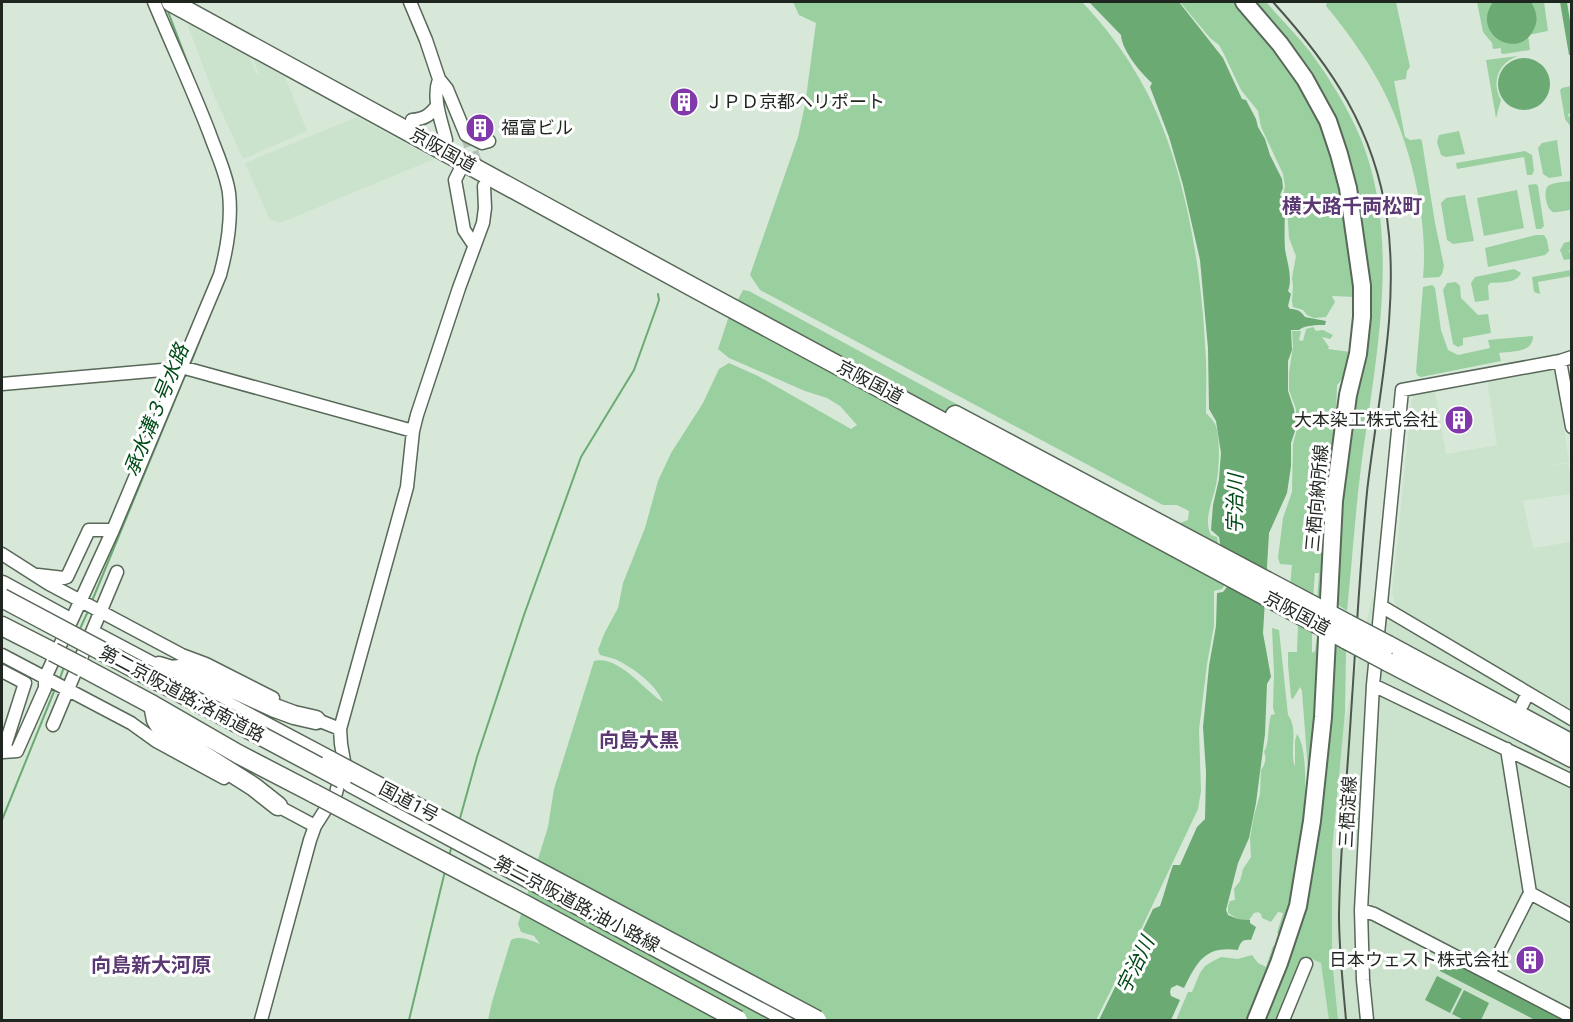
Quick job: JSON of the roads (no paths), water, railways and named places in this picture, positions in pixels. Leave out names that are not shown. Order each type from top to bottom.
[{"type":"highway","name":"京阪国道","points":[[181,3],[219,14],[412,120],[703,286]]},
{"type":"highway","name":"京阪国道","points":[[181,3],[464,162],[703,286],[1323,619],[1572,758]]},
{"type":"highway","name":"国道1号","points":[[2,585],[817,1020]]},
{"type":"highway","name":"第二京阪道路;洛南道路","points":[[2,598],[359,794]]},
{"type":"highway","name":"第二京阪道路;洛南道路","points":[[2,612],[359,794]]},
{"type":"highway","name":"国道1号","points":[[2,626],[738,1020]]},
{"type":"highway","name":"京阪国道","points":[[1388,654],[1572,744]]},
{"type":"highway","points":[[152,666],[172,670],[188,668],[294,716],[316,720]]},
{"type":"highway","points":[[153,705],[156,720],[161,728],[254,787],[278,806]]},
{"type":"highway","name":"第二京阪道路;油小路線","points":[[359,794],[550,902],[768,1020]]},
{"type":"highway","name":"第二京阪道路;油小路線","points":[[359,794],[791,1020]]},
{"type":"main road","name":"三栖向納所線","points":[[1244,2],[1299,70],[1328,122],[1348,188],[1362,286],[1362,317],[1358,354],[1347,395],[1335,490],[1323,619],[1323,717],[1312,821],[1298,906],[1257,1019]]},
{"type":"street","points":[[2,671],[25,683],[3,752],[17,752],[220,275],[228,237],[229,194],[225,174],[154,2]]},
{"type":"street","points":[[410,2],[439,79],[447,89],[466,135],[482,143],[489,141]]},
{"type":"street","points":[[439,79],[435,90],[446,140]]},
{"type":"street","points":[[412,120],[423,119],[437,106]]},
{"type":"street","points":[[464,162],[455,180],[464,230],[474,245]]},
{"type":"street","points":[[261,1020],[310,840],[315,826],[336,793],[344,761],[340,729],[408,487],[413,431],[432,368],[483,223],[484,186]]},
{"type":"street","points":[[1566,359],[1572,427]]},
{"type":"street","name":"三栖淀線","points":[[1367,1020],[1363,980],[1361,910],[1373,685],[1402,390],[1566,359]]},
{"type":"street","points":[[2,384],[182,368],[413,431]]},
{"type":"street","points":[[34,574],[67,577],[89,530],[112,530]]},
{"type":"street","points":[[2,554],[49,584],[182,655],[206,664],[316,720],[340,729]]},
{"type":"street","points":[[53,725],[117,572]]},
{"type":"street","points":[[1381,606],[1572,719]]},
{"type":"street","points":[[2,655],[131,723],[156,741],[315,826]]},
{"type":"street","points":[[1373,685],[1505,744],[1572,781]]},
{"type":"street","points":[[1522,705],[1528,693]]},
{"type":"street","points":[[1489,974],[1530,892],[1505,744]]},
{"type":"street","points":[[1530,892],[1572,916]]},
{"type":"street","points":[[1361,910],[1374,914],[1572,1017]]},
{"type":"street","points":[[1283,1020],[1306,964]]},
{"type":"water","name":"宇治川","points":[[1089,2],[1179,2],[1223,58],[1242,99],[1246,100],[1256,119],[1282,179],[1283,188],[1280,195],[1285,201],[1285,249],[1290,275],[1288,291],[1291,294],[1288,306],[1305,317],[1326,321],[1325,325],[1291,330],[1292,350],[1288,361],[1288,391],[1294,409],[1296,428],[1291,443],[1291,466],[1287,493],[1269,533],[1263,633],[1271,677],[1267,684],[1265,734],[1249,838],[1238,863],[1226,910],[1228,915],[1250,920],[1250,923],[1256,927],[1251,940],[1242,942],[1238,950],[1217,950],[1210,953],[1198,963],[1184,988],[1177,985],[1171,988],[1171,996],[1180,1000],[1171,1020],[1099,1020],[1120,977],[1126,973],[1129,959],[1153,909],[1160,906],[1173,865],[1180,865],[1197,827],[1205,819],[1206,772],[1203,727],[1209,666],[1216,626],[1217,593],[1223,592],[1227,587],[1219,537],[1211,530],[1221,453],[1216,421],[1209,409],[1208,348],[1200,260],[1183,185],[1169,137],[1150,87],[1152,83],[1128,55],[1121,35]]},
{"type":"water","points":[[1493,2],[1531,2],[1537,18],[1534,29],[1527,39],[1518,43],[1508,43],[1499,40],[1492,33],[1488,24],[1488,14]]},
{"type":"water","points":[[1560,2],[1567,2],[1571,27],[1571,55],[1569,55]]},
{"type":"water","points":[[1524,58],[1534,60],[1542,66],[1548,74],[1550,84],[1548,94],[1542,102],[1534,108],[1524,110],[1514,108],[1506,102],[1500,94],[1498,84],[1500,74],[1506,66],[1514,60]]},
{"type":"water","points":[[1442,956],[1563,1020],[1535,1020],[1440,971],[1437,965]]},
{"type":"water","points":[[1437,976],[1462,989],[1450,1013],[1425,1000]]},
{"type":"water","points":[[1464,990],[1489,1003],[1481,1020],[1464,1020],[1452,1014]]},
{"type":"waterway","name":"承水溝３号水路","points":[[167,9],[196,85]]},
{"type":"waterway","points":[[459,822],[477,757],[524,615],[581,457],[634,370],[659,300],[658,294]]},
{"type":"waterway","name":"承水溝３号水路","points":[[190,365],[211,312]]},
{"type":"waterway","name":"承水溝３号水路","points":[[92,601],[186,373]]},
{"type":"waterway","name":"承水溝３号水路","points":[[79,631],[89,609]]},
{"type":"waterway","name":"承水溝３号水路","points":[[59,681],[64,667]]},
{"type":"waterway","name":"承水溝３号水路","points":[[2,820],[55,689]]},
{"type":"waterway","points":[[449,856],[452,845]]},
{"type":"waterway","points":[[409,1020],[445,871]]},
{"type":"tunnel","points":[[466,135],[479,170]]},
{"type":"railway","points":[[1273,2],[1332,75],[1361,128],[1381,186],[1390,252],[1389,321],[1367,492],[1342,840],[1339,928],[1346,1020]]},
{"type":"place","name":"ＪＰＤ京都ヘリポート","points":[[684,102]]},
{"type":"place","name":"福富ビル","points":[[480,128]]},
{"type":"place","name":"大本染工株式会社","points":[[1459,420]]},
{"type":"place","name":"日本ウェスト株式会社","points":[[1530,960]]},
{"type":"district","name":"横大路千両松町","points":[[1352,206]]},
{"type":"district","name":"向島大黒","points":[[639,740]]},
{"type":"district","name":"向島新大河原","points":[[151,965]]}]
